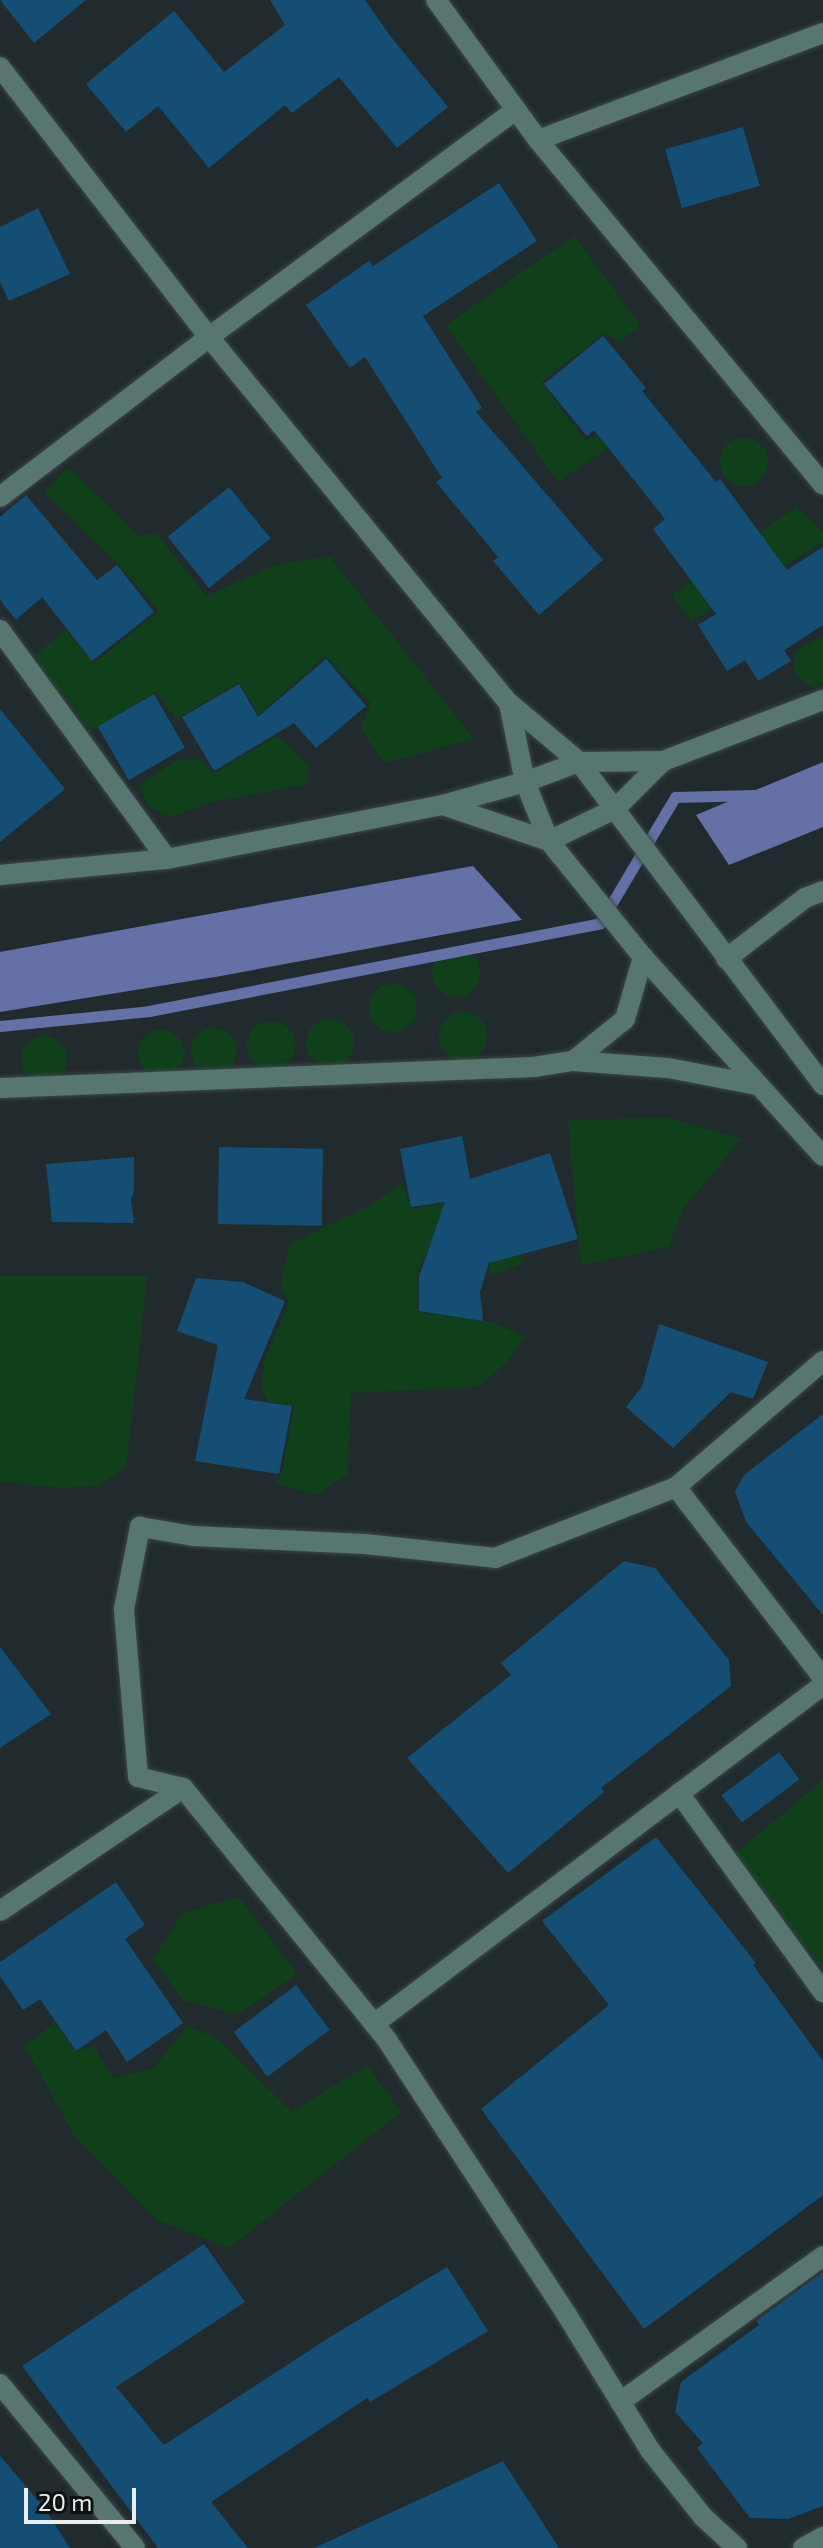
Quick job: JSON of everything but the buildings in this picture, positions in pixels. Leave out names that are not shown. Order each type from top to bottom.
[{"type":"street","points":[[436,0],[538,140],[816,465],[823,485]]},
{"type":"street","points":[[538,140],[823,33]]},
{"type":"street","points":[[0,67],[209,337],[509,703],[579,762],[823,1085]]},
{"type":"street","points":[[0,497],[209,337],[516,110]]},
{"type":"street","points":[[0,630],[167,859]]},
{"type":"street","points":[[0,875],[167,859],[443,805],[525,782],[579,762],[663,761],[823,700]]},
{"type":"street","points":[[509,703],[525,782],[549,841],[643,957],[823,1156]]},
{"type":"street","points":[[443,805],[549,841],[615,809],[663,761]]},
{"type":"street","points":[[726,959],[805,898],[823,891]]},
{"type":"street","points":[[573,1061],[625,1019],[643,957]]},
{"type":"street","points":[[0,1088],[534,1067],[573,1061],[668,1068],[758,1085]]},
{"type":"street","points":[[737,2548],[704,2518],[650,2450],[374,2024],[183,1788],[138,1777],[124,1609],[140,1527],[193,1536],[365,1544],[495,1558],[676,1487],[823,1361]]},
{"type":"street","points":[[676,1487],[823,1678]]},
{"type":"street","points":[[374,2024],[823,1685]]},
{"type":"street","points":[[0,1911],[183,1788]]},
{"type":"street","points":[[679,1793],[823,1992]]},
{"type":"street","points":[[620,2402],[823,2256]]},
{"type":"street","points":[[0,2384],[135,2548]]},
{"type":"street","points":[[803,2548],[823,2537]]},
{"type":"green space","points":[[574,236],[640,325],[620,343],[606,332],[541,382],[585,440],[599,434],[612,445],[558,482],[446,325]]},
{"type":"green space","points":[[744,438],[761,445],[768,462],[761,479],[744,486],[727,479],[720,462],[727,445]]},
{"type":"green space","points":[[68,467],[139,536],[156,533],[206,596],[275,565],[329,556],[474,739],[384,763],[360,727],[371,703],[325,656],[259,715],[239,682],[176,719],[156,692],[90,731],[62,691],[59,694],[35,655],[66,630],[93,662],[87,669],[159,611],[116,562],[45,493]]},
{"type":"green space","points":[[796,507],[823,531],[823,542],[692,621],[672,595]]},
{"type":"green space","points":[[823,636],[823,683],[813,689],[794,672],[796,651]]},
{"type":"green space","points":[[277,736],[308,765],[308,784],[213,802],[170,817],[149,807],[139,785],[176,761],[200,759],[214,773]]},
{"type":"green space","points":[[456,949],[473,956],[480,973],[473,990],[456,997],[439,990],[432,973],[439,956]]},
{"type":"green space","points":[[393,984],[410,991],[417,1008],[410,1025],[393,1032],[376,1025],[369,1008],[376,991]]},
{"type":"green space","points":[[463,1012],[480,1019],[487,1036],[480,1053],[463,1060],[446,1053],[439,1036],[446,1019]]},
{"type":"green space","points":[[330,1019],[347,1026],[354,1043],[347,1060],[330,1067],[313,1060],[306,1043],[313,1026]]},
{"type":"green space","points":[[271,1021],[288,1028],[295,1045],[288,1062],[271,1069],[254,1062],[247,1045],[254,1028]]},
{"type":"green space","points":[[214,1028],[230,1035],[237,1051],[230,1067],[214,1074],[198,1067],[191,1051],[198,1035]]},
{"type":"green space","points":[[161,1030],[177,1037],[184,1053],[177,1069],[161,1076],[145,1069],[138,1053],[145,1037]]},
{"type":"green space","points":[[44,1036],[60,1043],[67,1059],[60,1075],[44,1082],[28,1075],[21,1059],[28,1043]]},
{"type":"green space","points":[[665,1117],[741,1139],[682,1210],[669,1247],[581,1265],[568,1121]]},
{"type":"green space","points":[[401,1183],[412,1209],[491,1195],[525,1262],[493,1275],[489,1271],[496,1246],[435,1232],[417,1275],[418,1312],[494,1323],[525,1337],[507,1362],[478,1387],[351,1393],[347,1475],[315,1495],[276,1483],[282,1473],[294,1406],[269,1402],[262,1390],[264,1361],[289,1303],[280,1287],[290,1244],[373,1204]]},
{"type":"green space","points":[[0,1276],[147,1276],[126,1468],[96,1486],[59,1488],[0,1481]]},
{"type":"green space","points":[[823,1780],[823,1969],[736,1853]]},
{"type":"green space","points":[[239,1897],[297,1974],[237,2014],[183,2000],[153,1959],[183,1913]]},
{"type":"green space","points":[[55,2023],[76,2052],[93,2045],[113,2078],[154,2068],[187,2026],[217,2038],[292,2112],[367,2065],[401,2112],[229,2248],[157,2220],[74,2135],[25,2046]]},
{"type":"water","points":[[823,762],[823,827],[729,865],[696,815]]},
{"type":"water","points":[[473,866],[522,920],[221,976],[0,1012],[0,952]]},
{"type":"waterway","points":[[0,1026],[149,1011],[600,923],[675,797],[754,795]]}]
